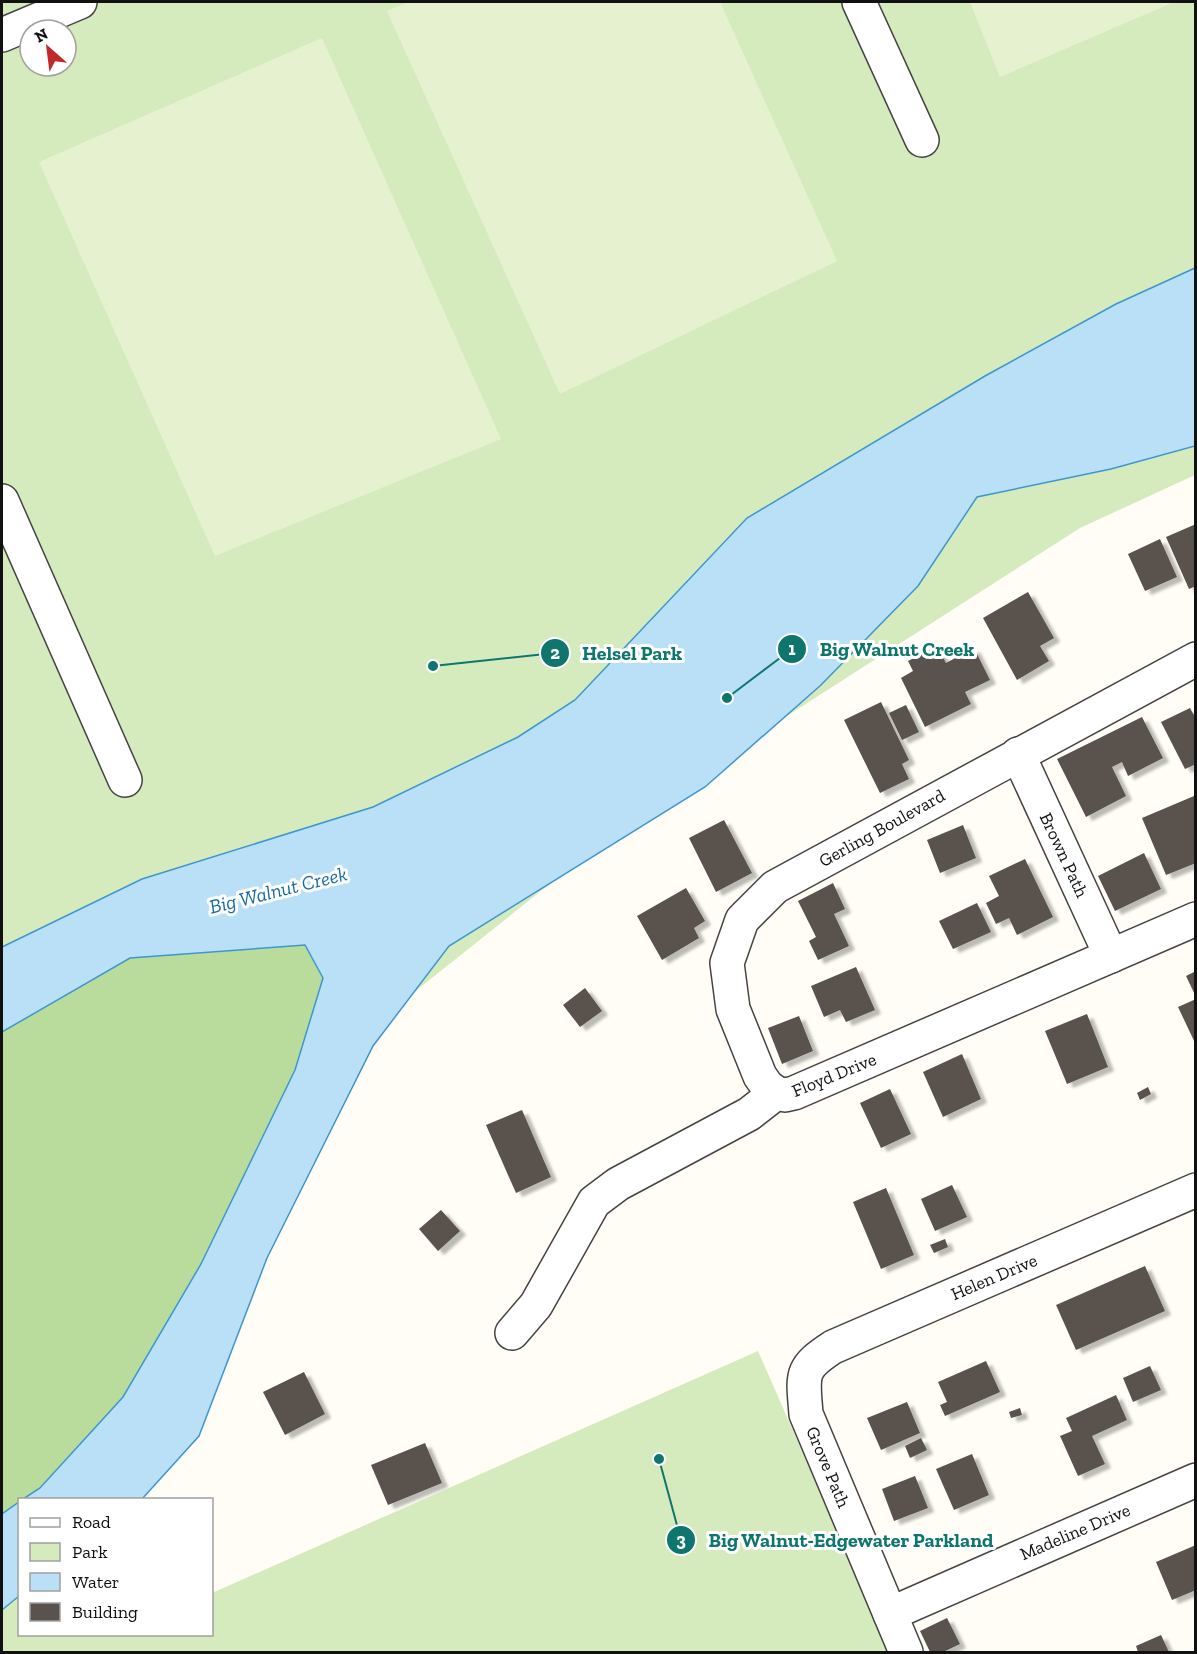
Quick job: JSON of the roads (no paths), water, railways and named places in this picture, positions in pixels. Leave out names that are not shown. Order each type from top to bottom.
[{"type":"street","points":[[2,35],[80,2]]},
{"type":"street","points":[[859,2],[922,140]]},
{"type":"street","points":[[2,501],[125,780]]},
{"type":"street","name":"Gerling Boulevard","points":[[776,1093],[766,1086],[760,1076],[733,1009],[727,963],[742,920],[775,887],[1196,659]]},
{"type":"street","name":"Brown Path","points":[[1018,754],[1111,956]]},
{"type":"street","name":"Floyd Drive","points":[[512,1333],[536,1305],[594,1202],[618,1184],[749,1114],[776,1093],[785,1095],[794,1093],[1196,919]]},
{"type":"street","name":"Helen Drive","points":[[803,1377],[815,1359],[833,1347],[1196,1190]]},
{"type":"street","name":"Grove Path","points":[[803,1377],[806,1414],[906,1653]]},
{"type":"street","name":"Madeline Drive","points":[[890,1614],[1196,1480]]},
{"type":"water","points":[[1195,268],[1195,446],[1111,469],[977,497],[918,586],[821,685],[705,787],[449,946],[373,1046],[267,1258],[199,1436],[143,1498],[25,1498],[40,1488],[123,1397],[201,1264],[295,1070],[323,978],[305,945],[130,958],[2,1032],[2,947],[142,879],[373,807],[518,737],[575,700],[747,518],[985,376],[1116,304]]},
{"type":"water","points":[[18,1503],[18,1597],[2,1610],[2,1514]]},
{"type":"place","name":"Helsel Park","points":[[433,666]]},
{"type":"place","name":"Big Walnut Creek","points":[[727,698]]},
{"type":"place","name":"Big Walnut-Edgewater Parkland","points":[[659,1459]]}]
